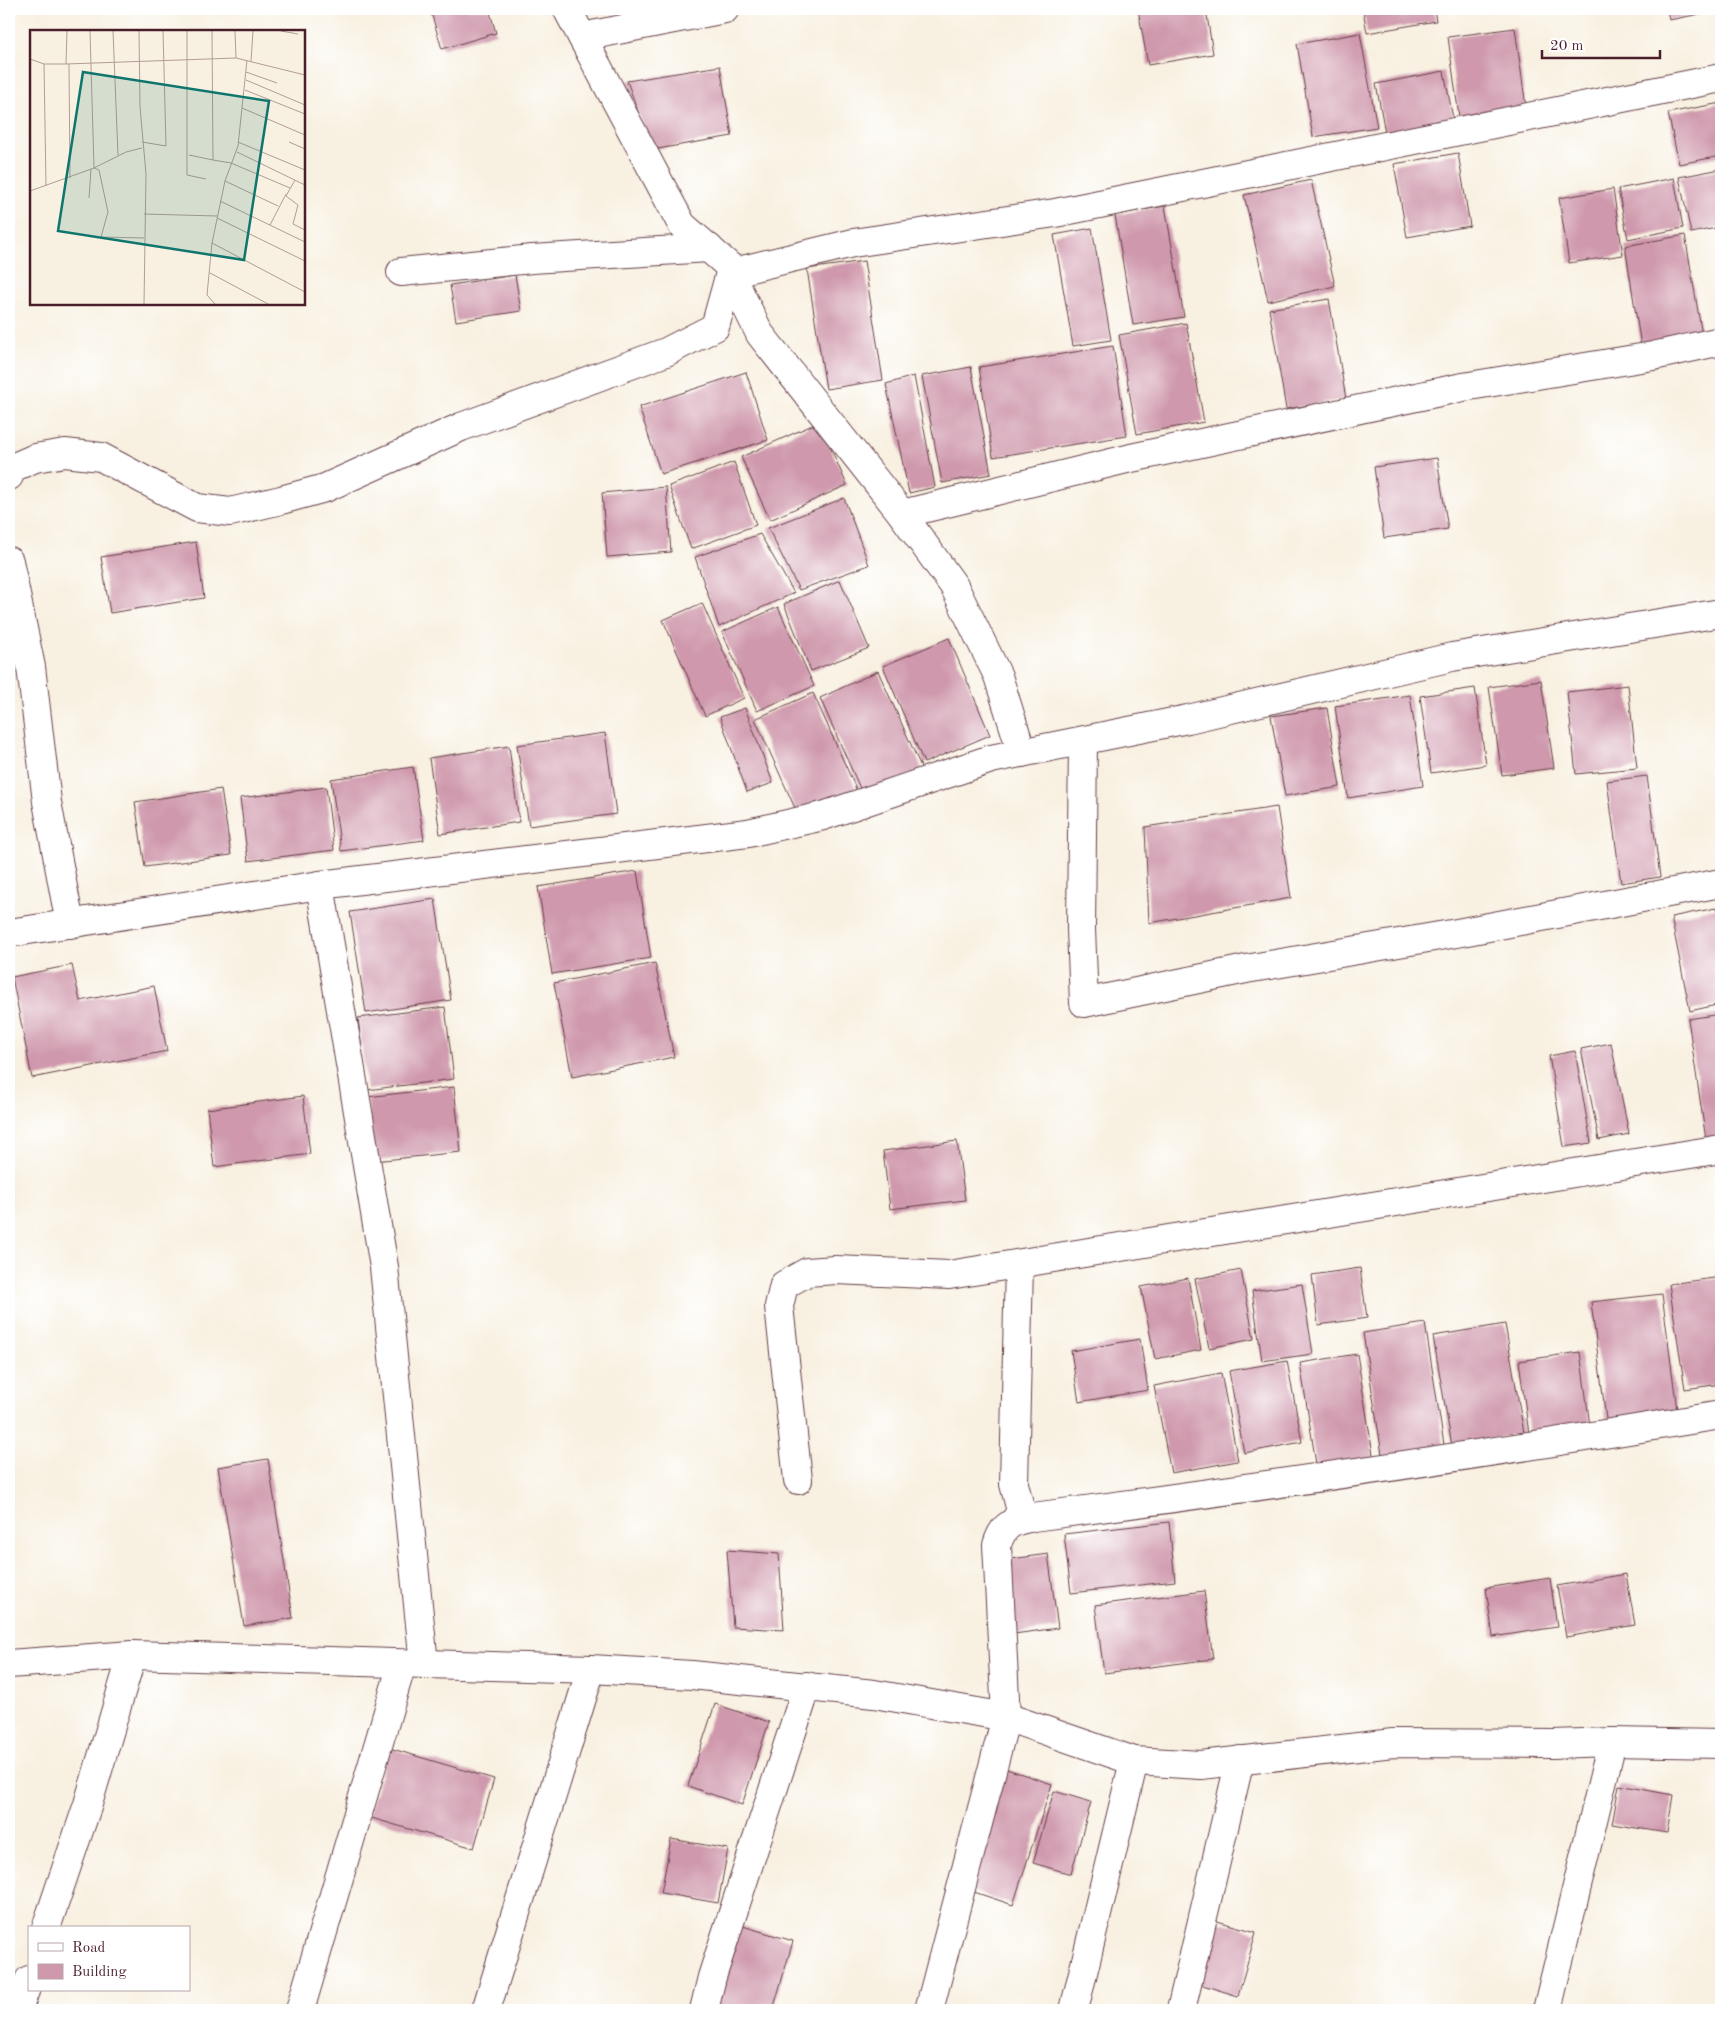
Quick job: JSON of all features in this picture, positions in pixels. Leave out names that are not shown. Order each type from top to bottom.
[{"type":"street","points":[[567,9],[682,224],[728,266],[760,334],[902,514],[954,586],[998,676],[1022,753]]},
{"type":"street","points":[[582,37],[725,9]]},
{"type":"street","points":[[730,273],[853,244],[1055,213],[1721,78]]},
{"type":"street","points":[[401,272],[532,259],[709,248]]},
{"type":"street","points":[[9,476],[12,468],[35,458],[65,454],[101,457],[197,508],[230,512],[325,488],[462,427],[666,352],[715,327],[730,273]]},
{"type":"street","points":[[902,514],[1131,458],[1463,387],[1653,356],[1721,341]]},
{"type":"street","points":[[9,561],[31,667],[48,802],[70,924]]},
{"type":"street","points":[[9,933],[320,885],[748,833],[823,816],[992,759],[1188,719],[1452,657],[1721,613]]},
{"type":"street","points":[[1082,740],[1081,929],[1084,1004],[1246,968],[1457,933],[1721,883]]},
{"type":"street","points":[[300,2010],[413,1664],[384,1267],[320,885]]},
{"type":"street","points":[[798,1480],[780,1306],[784,1285],[807,1272],[836,1270],[949,1275],[1721,1149]]},
{"type":"street","points":[[929,2010],[1006,1717],[997,1545],[1001,1532],[1015,1521],[1021,1511],[1014,1484],[1019,1264]]},
{"type":"street","points":[[1015,1521],[1033,1517],[1243,1490],[1721,1415]]},
{"type":"street","points":[[47,1926],[88,1804],[132,1656]]},
{"type":"street","points":[[9,1664],[132,1656],[591,1669],[692,1675],[874,1694],[1006,1717],[1134,1761],[1201,1765],[1393,1743],[1553,1744],[1612,1742],[1721,1744]]},
{"type":"street","points":[[486,2010],[591,1669]]},
{"type":"street","points":[[704,2010],[712,1978],[807,1686]]},
{"type":"street","points":[[1547,2010],[1612,1742]]},
{"type":"street","points":[[1181,2010],[1240,1760]]},
{"type":"street","points":[[1074,2010],[1134,1761]]},
{"type":"street","points":[[18,2010],[28,1983]]},
{"type":"building","points":[[430,9],[489,9],[496,33],[442,49]]},
{"type":"building","points":[[1138,9],[1206,9],[1213,54],[1148,65]]},
{"type":"building","points":[[1363,9],[1434,9],[1436,21],[1367,33]]},
{"type":"building","points":[[1667,9],[1721,9],[1721,10],[1669,20]]},
{"type":"building","points":[[1515,28],[1527,114],[1460,124],[1448,37]]},
{"type":"building","points":[[1360,33],[1377,127],[1313,137],[1297,44]]},
{"type":"building","points":[[720,66],[732,136],[652,150],[627,81]]},
{"type":"building","points":[[1444,71],[1455,129],[1387,143],[1376,84]]},
{"type":"building","points":[[1721,103],[1721,156],[1679,164],[1668,113]]},
{"type":"building","points":[[1458,153],[1470,226],[1407,237],[1394,164]]},
{"type":"building","points":[[1721,169],[1721,227],[1691,233],[1679,177]]},
{"type":"building","points":[[1674,178],[1683,228],[1628,239],[1618,189]]},
{"type":"building","points":[[1311,180],[1335,286],[1268,301],[1244,195]]},
{"type":"building","points":[[1613,189],[1623,255],[1569,263],[1559,198]]},
{"type":"building","points":[[1165,206],[1184,317],[1133,325],[1115,215]]},
{"type":"building","points":[[1092,228],[1111,340],[1073,346],[1054,235]]},
{"type":"building","points":[[1685,235],[1702,335],[1641,346],[1625,246]]},
{"type":"building","points":[[864,261],[883,380],[826,389],[807,269]]},
{"type":"building","points":[[515,275],[521,311],[456,321],[450,285]]},
{"type":"building","points":[[1329,299],[1346,399],[1286,409],[1269,309]]},
{"type":"building","points":[[1186,323],[1204,422],[1137,434],[1119,335]]},
{"type":"building","points":[[1113,346],[1127,436],[993,457],[979,367]]},
{"type":"building","points":[[971,367],[991,474],[942,483],[922,376]]},
{"type":"building","points":[[746,372],[768,440],[661,474],[639,407]]},
{"type":"building","points":[[914,376],[935,487],[909,493],[886,384]]},
{"type":"building","points":[[819,422],[847,485],[770,520],[741,457]]},
{"type":"building","points":[[1437,458],[1448,529],[1384,538],[1374,467]]},
{"type":"building","points":[[734,462],[756,525],[691,549],[669,486]]},
{"type":"building","points":[[666,487],[671,552],[607,557],[602,493]]},
{"type":"building","points":[[844,498],[869,565],[799,590],[768,528]]},
{"type":"building","points":[[760,534],[794,593],[719,627],[695,557]]},
{"type":"building","points":[[196,542],[204,598],[110,613],[101,557]]},
{"type":"building","points":[[840,580],[869,648],[811,671],[784,604]]},
{"type":"building","points":[[702,603],[744,698],[705,716],[663,620]]},
{"type":"building","points":[[778,607],[814,686],[757,711],[722,632]]},
{"type":"building","points":[[949,638],[990,735],[924,763],[883,666]]},
{"type":"building","points":[[878,671],[922,769],[863,795],[820,698]]},
{"type":"building","points":[[1541,680],[1554,768],[1502,775],[1489,687]]},
{"type":"building","points":[[1628,685],[1637,768],[1576,774],[1567,692]]},
{"type":"building","points":[[1475,688],[1486,765],[1431,773],[1420,696]]},
{"type":"building","points":[[813,693],[857,791],[799,817],[755,719]]},
{"type":"building","points":[[1410,695],[1423,786],[1348,798],[1335,706]]},
{"type":"building","points":[[745,708],[773,783],[747,792],[720,717]]},
{"type":"building","points":[[1327,708],[1340,787],[1285,796],[1271,716]]},
{"type":"building","points":[[605,733],[616,814],[529,826],[517,745]]},
{"type":"building","points":[[509,746],[519,822],[440,834],[429,758]]},
{"type":"building","points":[[413,767],[424,840],[341,851],[331,779]]},
{"type":"building","points":[[1647,776],[1660,877],[1621,883],[1607,781]]},
{"type":"building","points":[[326,787],[334,850],[248,861],[240,798]]},
{"type":"building","points":[[221,789],[231,855],[145,867],[135,802]]},
{"type":"building","points":[[1277,807],[1291,898],[1149,923],[1145,827]]},
{"type":"building","points":[[637,871],[651,958],[552,974],[538,887]]},
{"type":"building","points":[[435,899],[451,1000],[366,1013],[350,912]]},
{"type":"building","points":[[1721,907],[1721,1004],[1690,1011],[1671,917]]},
{"type":"building","points":[[655,963],[674,1057],[572,1077],[554,983]]},
{"type":"building","points":[[72,965],[80,1001],[154,986],[167,1051],[32,1078],[12,977]]},
{"type":"building","points":[[445,1007],[454,1079],[367,1090],[358,1018]]},
{"type":"building","points":[[1721,1014],[1721,1138],[1706,1140],[1688,1019]]},
{"type":"building","points":[[1611,1043],[1629,1134],[1599,1140],[1581,1049]]},
{"type":"building","points":[[1575,1051],[1591,1143],[1564,1147],[1549,1056]]},
{"type":"building","points":[[454,1087],[461,1152],[374,1161],[367,1097]]},
{"type":"building","points":[[303,1096],[310,1154],[214,1167],[207,1109]]},
{"type":"building","points":[[957,1141],[965,1200],[890,1209],[883,1151]]},
{"type":"building","points":[[1360,1268],[1367,1318],[1318,1325],[1312,1275]]},
{"type":"building","points":[[1241,1270],[1254,1339],[1209,1348],[1195,1279]]},
{"type":"building","points":[[1721,1277],[1721,1384],[1685,1389],[1669,1284]]},
{"type":"building","points":[[1188,1278],[1201,1350],[1155,1359],[1141,1287]]},
{"type":"building","points":[[1302,1284],[1313,1354],[1262,1361],[1252,1291]]},
{"type":"building","points":[[1662,1294],[1678,1418],[1607,1427],[1591,1302]]},
{"type":"building","points":[[1425,1323],[1445,1451],[1383,1461],[1363,1333]]},
{"type":"building","points":[[1505,1324],[1524,1433],[1452,1446],[1433,1336]]},
{"type":"building","points":[[1140,1339],[1148,1390],[1079,1402],[1071,1351]]},
{"type":"building","points":[[1580,1352],[1590,1426],[1529,1434],[1519,1361]]},
{"type":"building","points":[[1357,1354],[1374,1461],[1317,1470],[1300,1363]]},
{"type":"building","points":[[1287,1361],[1302,1442],[1244,1453],[1229,1371]]},
{"type":"building","points":[[1221,1373],[1238,1461],[1171,1473],[1154,1386]]},
{"type":"building","points":[[268,1459],[293,1618],[244,1626],[218,1467]]},
{"type":"building","points":[[1169,1522],[1175,1581],[1071,1593],[1064,1534]]},
{"type":"building","points":[[727,1550],[779,1554],[784,1630],[733,1627]]},
{"type":"building","points":[[1048,1554],[1058,1628],[1014,1634],[1004,1560]]},
{"type":"building","points":[[1626,1574],[1635,1625],[1566,1637],[1557,1586]]},
{"type":"building","points":[[1550,1578],[1557,1627],[1493,1637],[1486,1588]]},
{"type":"building","points":[[1204,1591],[1213,1659],[1104,1673],[1095,1605]]},
{"type":"building","points":[[715,1704],[769,1722],[742,1805],[688,1786]]},
{"type":"building","points":[[389,1748],[494,1779],[474,1848],[368,1817]]},
{"type":"building","points":[[1001,1767],[1052,1784],[1013,1905],[962,1888]]},
{"type":"building","points":[[1619,1785],[1673,1795],[1667,1833],[1612,1824]]},
{"type":"building","points":[[1054,1791],[1091,1802],[1071,1874],[1033,1863]]},
{"type":"building","points":[[671,1839],[728,1849],[718,1903],[661,1893]]},
{"type":"building","points":[[1210,1919],[1256,1932],[1238,1996],[1193,1982]]},
{"type":"building","points":[[736,1924],[793,1941],[773,2010],[711,2010]]}]
